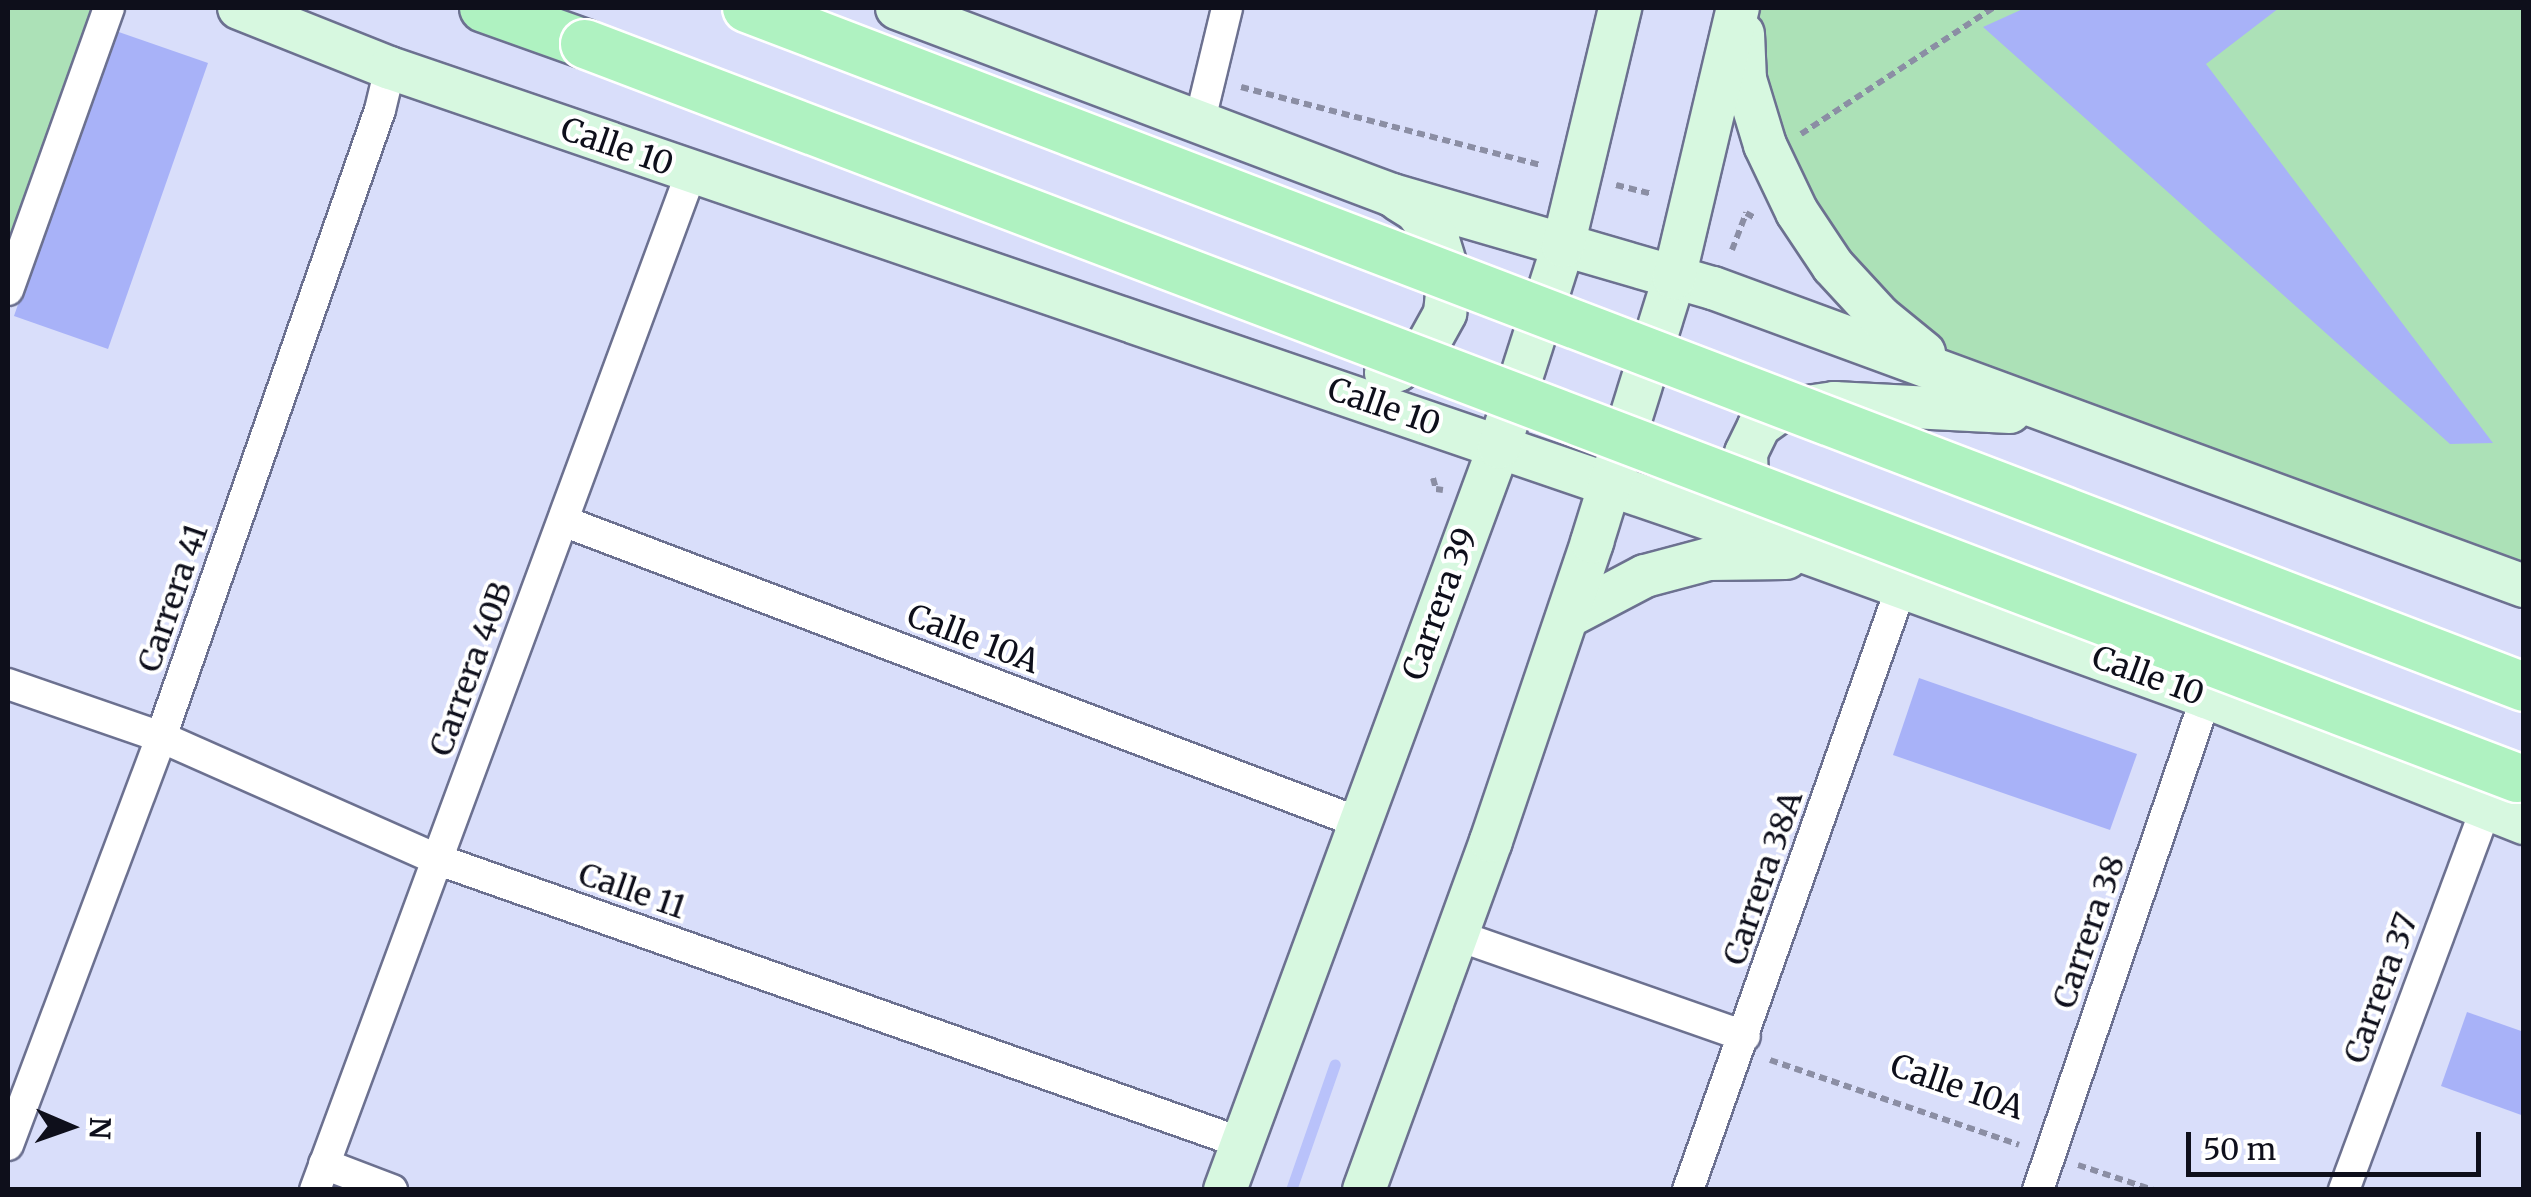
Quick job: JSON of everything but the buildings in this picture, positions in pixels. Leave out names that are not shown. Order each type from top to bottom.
[{"type":"main road","name":"Calle 10","points":[[484,8],[585,44],[2512,798]]},
{"type":"main road","points":[[746,8],[2524,687]]},
{"type":"street","points":[[8,290],[109,8]]},
{"type":"street","name":"Calle 10","points":[[239,8],[390,68],[1610,484],[2206,697],[2512,798]]},
{"type":"street","points":[[897,8],[1205,99],[1415,210],[1438,240],[1449,276],[1445,313],[1427,346],[1398,370],[1362,380],[1307,380]]},
{"type":"street","points":[[1205,99],[1227,8]]},
{"type":"street","name":"Carrera 39","points":[[1224,1190],[1499,446],[1564,246],[1620,8]]},
{"type":"street","points":[[1364,1190],[1569,616],[1674,278],[1740,8]]},
{"type":"street","points":[[1740,8],[1745,79],[1764,145],[1797,212],[1833,266],[1880,317],[1934,361],[1995,391]]},
{"type":"street","name":"Carrera 41","points":[[8,1146],[161,737],[380,110],[390,68]]},
{"type":"street","name":"Carrera 40B","points":[[320,1177],[692,172]]},
{"type":"street","points":[[1392,195],[1713,288],[2524,586]]},
{"type":"street","points":[[1499,446],[1538,447],[1576,439],[1608,420],[1650,359]]},
{"type":"street","points":[[1783,544],[1760,515],[1745,472],[1746,452],[1754,432],[1780,410],[1834,402],[2060,415]]},
{"type":"street","name":"Calle 10A","points":[[562,521],[1358,822]]},
{"type":"street","points":[[1569,616],[1645,576],[1709,560],[1772,556],[1835,565]]},
{"type":"street","name":"Carrera 38A","points":[[1688,1190],[1901,588]]},
{"type":"street","name":"Calle 11","points":[[8,684],[161,737],[438,860],[1242,1143]]},
{"type":"street","name":"Carrera 38","points":[[2038,1190],[2206,697]]},
{"type":"street","name":"Carrera 37","points":[[2344,1190],[2512,798]]},
{"type":"street","points":[[1456,935],[1742,1043]]},
{"type":"street","points":[[320,1177],[392,1190]]},
{"type":"path","points":[[1800,135],[1994,8]]},
{"type":"path","points":[[1205,99],[1540,165]]},
{"type":"path","points":[[1609,183],[1660,196]]},
{"type":"path","points":[[1732,250],[1746,213],[1770,225]]},
{"type":"path","name":"Calle 10A","points":[[1742,1043],[2153,1190]]},
{"type":"green space","points":[[8,8],[109,8],[8,290]]},
{"type":"green space","points":[[1742,8],[2523,8],[2523,586],[1934,361],[1797,212]]},
{"type":"waterway","points":[[1291,1190],[1335,1064]]}]
